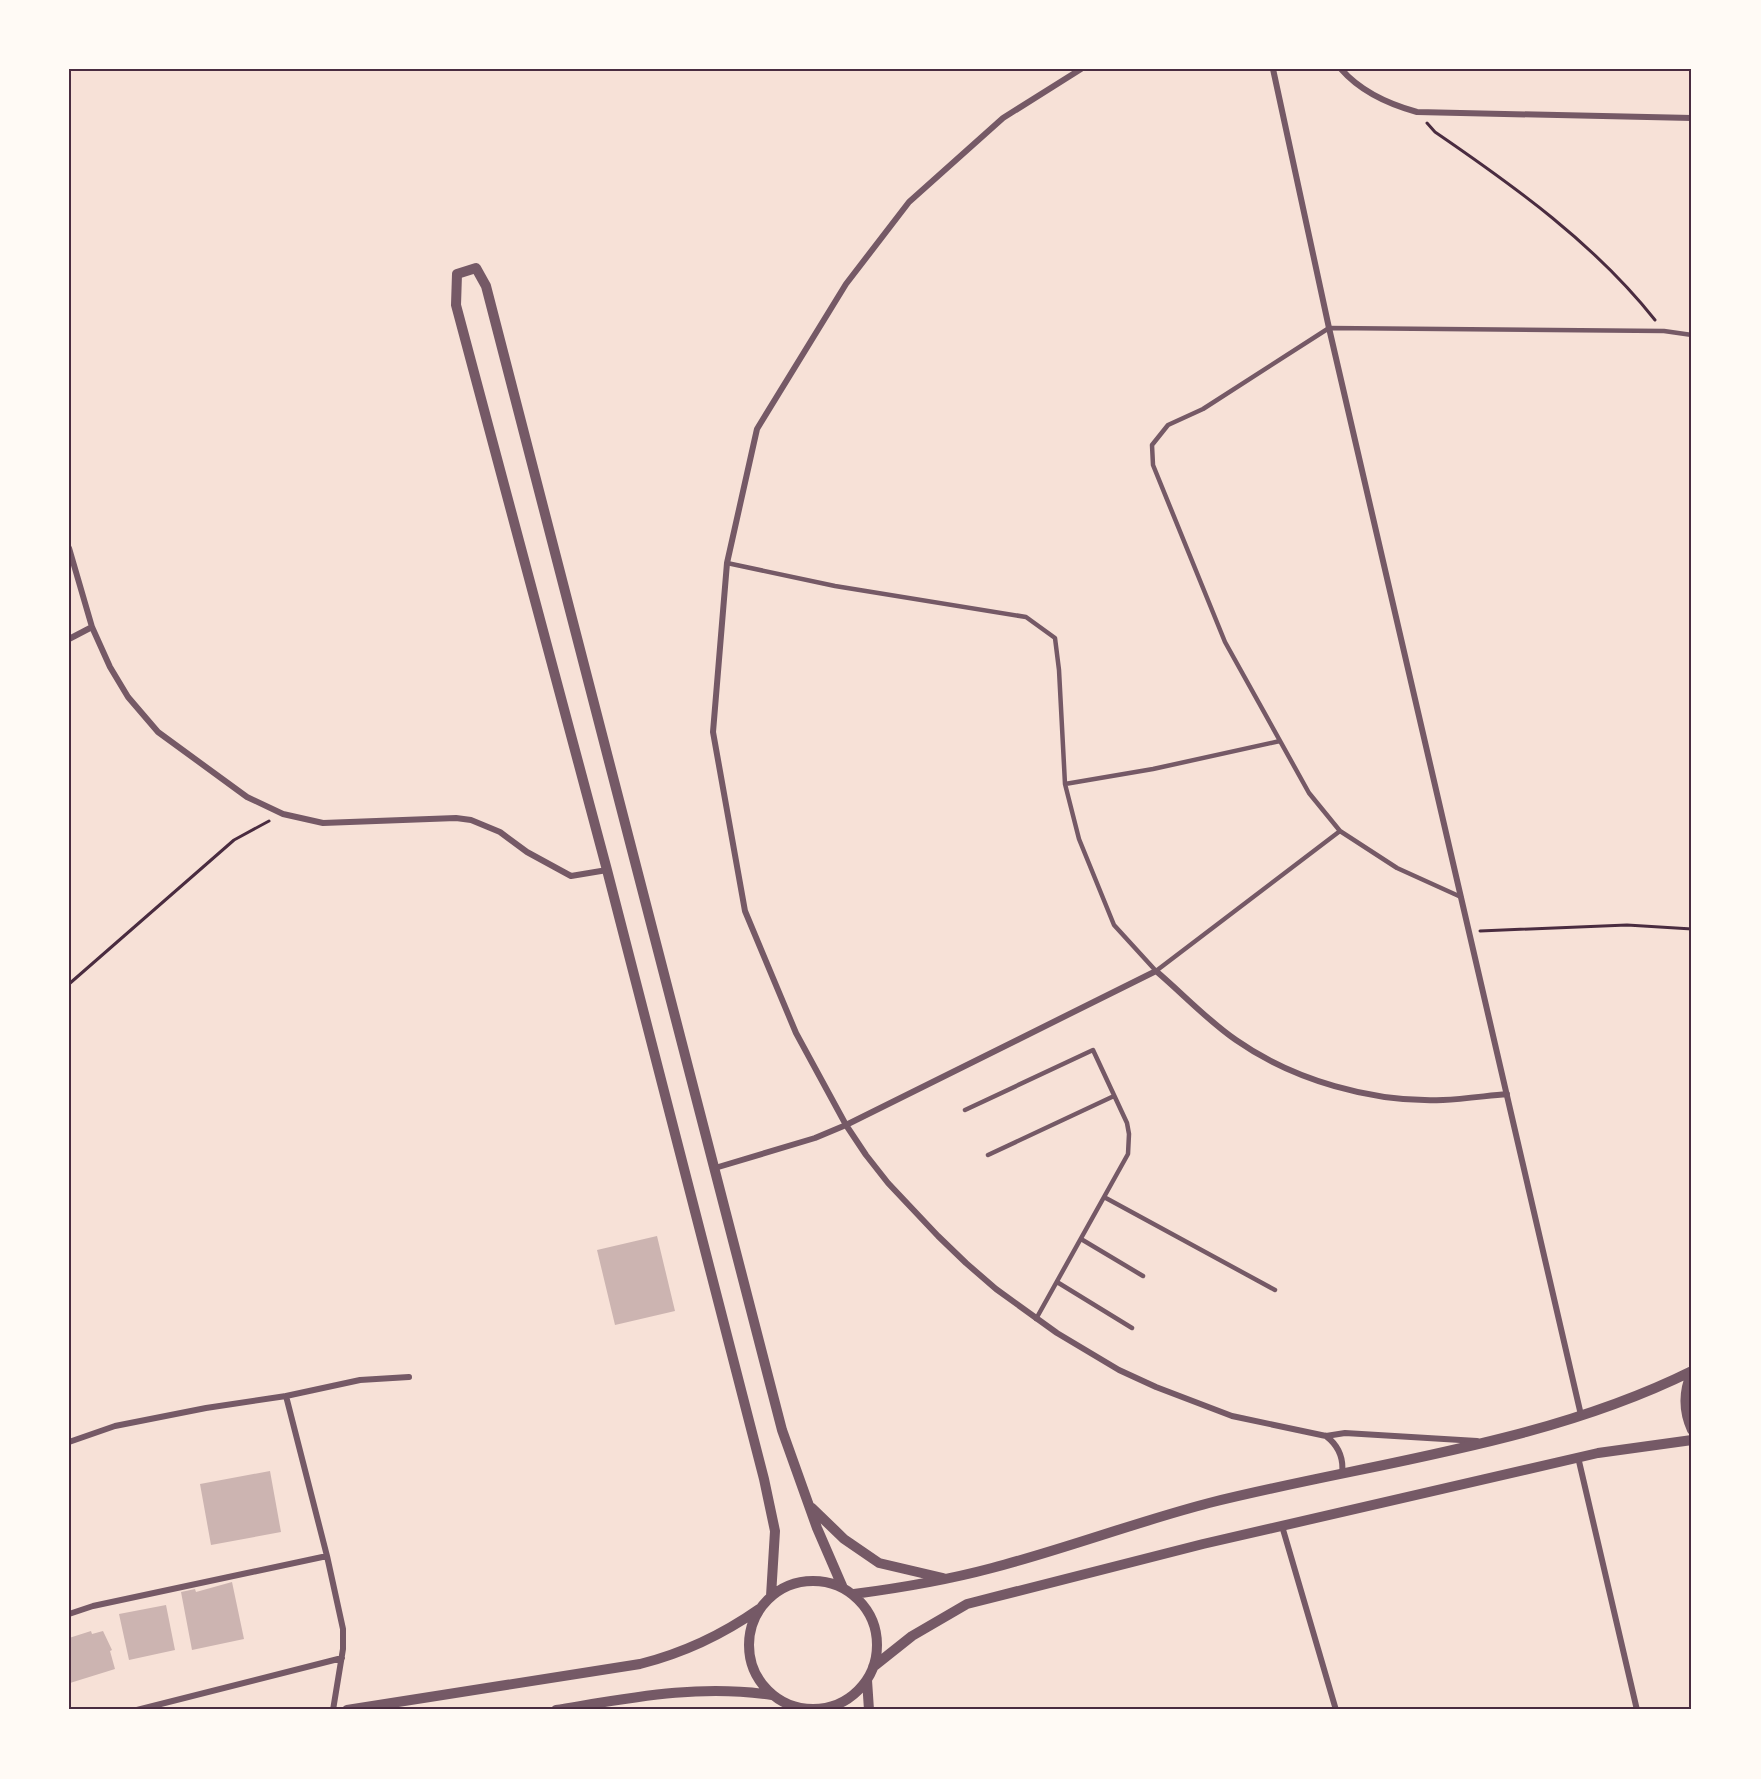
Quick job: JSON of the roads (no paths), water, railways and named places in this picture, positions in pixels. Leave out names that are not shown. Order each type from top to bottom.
[{"type":"street","points":[[1081,69],[1003,118],[909,202],[846,284],[757,429],[727,563],[712,732],[745,911],[795,1033],[846,1125],[866,1155],[888,1183],[929,1227],[974,1269],[1036,1319],[1119,1370],[1194,1403],[1233,1416],[1326,1436],[1345,1433],[1487,1442]]},
{"type":"street","points":[[1273,69],[1329,328],[1581,1415]]},
{"type":"street","points":[[1341,69],[1371,95],[1417,112],[1692,118]]},
{"type":"street","points":[[771,1596],[775,1531],[764,1479],[607,870],[456,305],[457,274],[476,268],[486,286],[782,1430],[809,1506],[843,1588]]},
{"type":"street","points":[[69,548],[92,627],[119,683],[142,715],[158,732],[247,797],[283,814],[323,823],[456,818],[471,820],[500,832],[527,852],[571,876],[607,870]]},
{"type":"street","points":[[69,639],[92,627]]},
{"type":"street","points":[[715,1168],[815,1138],[846,1125],[1156,971],[1235,1039],[1260,1055],[1315,1079],[1377,1095],[1409,1099],[1442,1100],[1507,1094]]},
{"type":"street","points":[[854,1594],[911,1586],[991,1569],[1208,1504],[1487,1442],[1641,1395],[1692,1371]]},
{"type":"street","points":[[1692,1371],[1685,1394],[1687,1418],[1692,1430]]},
{"type":"street","points":[[69,1442],[115,1426],[206,1408],[286,1396],[350,1382],[409,1377]]},
{"type":"street","points":[[286,1396],[327,1556],[342,1629],[342,1658],[333,1710]]},
{"type":"street","points":[[1326,1436],[1339,1450],[1342,1458],[1342,1474]]},
{"type":"street","points":[[873,1668],[912,1636],[967,1604],[1282,1526],[1578,1457],[1637,1446],[1692,1440]]},
{"type":"street","points":[[1578,1457],[1637,1710]]},
{"type":"street","points":[[809,1506],[844,1539],[879,1563],[946,1578]]},
{"type":"street","points":[[1282,1526],[1336,1710]]},
{"type":"street","points":[[69,1614],[93,1606],[327,1556]]},
{"type":"street","points":[[347,1710],[640,1664],[705,1642],[759,1609],[771,1596],[786,1586],[804,1581],[821,1580],[854,1594],[867,1610],[876,1628],[878,1641],[873,1668],[867,1680],[859,1690],[836,1705],[809,1709],[797,1708],[772,1695],[728,1689],[686,1691],[556,1710]]},
{"type":"street","points":[[759,1609],[749,1634],[751,1661],[755,1674],[772,1695]]},
{"type":"street","points":[[137,1710],[342,1658]]},
{"type":"street","points":[[867,1680],[869,1710]]},
{"type":"lane","points":[[1461,897],[1397,868],[1340,831],[1309,793],[1225,642],[1153,465],[1152,445],[1168,425],[1203,409],[1329,328],[1664,331],[1692,335]]},
{"type":"lane","points":[[727,563],[835,586],[1026,617],[1055,638],[1065,784],[1079,839],[1114,924],[1156,971],[1340,831]]},
{"type":"lane","points":[[1065,784],[1152,769],[1280,741]]},
{"type":"lane","points":[[965,1110],[1093,1050],[1126,1123],[1128,1154],[1036,1319]]},
{"type":"lane","points":[[988,1155],[1114,1096]]},
{"type":"lane","points":[[1104,1197],[1275,1290]]},
{"type":"lane","points":[[1080,1239],[1143,1276]]},
{"type":"lane","points":[[1056,1282],[1132,1328]]}]
